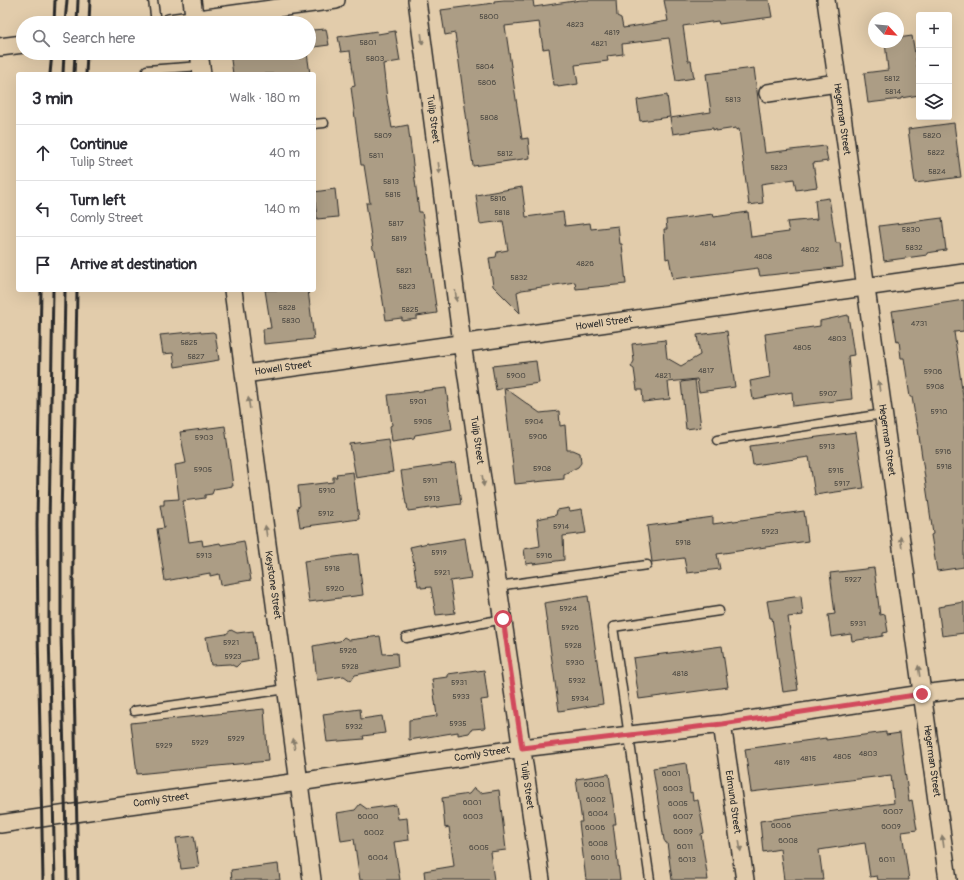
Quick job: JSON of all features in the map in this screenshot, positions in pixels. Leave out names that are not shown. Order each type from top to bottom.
[{"type":"street","points":[[192,0],[194,16]]},
{"type":"street","points":[[229,16],[336,0]]},
{"type":"street","name":"Tulip Street","points":[[417,0],[462,343],[541,880]]},
{"type":"street","name":"Hegerman Street","points":[[826,0],[948,880]]},
{"type":"street","points":[[0,47],[16,45]]},
{"type":"street","points":[[768,93],[837,83]]},
{"type":"street","name":"Howell Street","points":[[245,374],[964,273]]},
{"type":"street","name":"Keystone Street","points":[[233,292],[312,880]]},
{"type":"street","name":"Comly Street","points":[[0,824],[299,782],[522,748],[722,724],[964,689]]},
{"type":"street","name":"Edmund Street","points":[[722,724],[744,880]]},
{"type":"lane","points":[[153,0],[155,16]]},
{"type":"lane","points":[[147,70],[201,64]]},
{"type":"lane","points":[[316,124],[324,123]]},
{"type":"lane","points":[[717,440],[883,414]]},
{"type":"lane","points":[[498,586],[647,565]]},
{"type":"lane","points":[[650,880],[612,627],[719,611]]},
{"type":"lane","points":[[406,638],[503,619]]},
{"type":"lane","points":[[134,710],[287,689]]},
{"type":"building","points":[[533,0],[534,7],[581,0],[616,0],[617,16],[621,18],[623,28],[668,21],[664,0],[769,0],[772,17],[719,24],[718,21],[683,26],[688,61],[691,61],[694,78],[676,81],[669,38],[622,44],[623,54],[607,56],[608,61],[575,65],[578,84],[558,87],[558,85],[554,85],[549,48],[543,49],[539,22],[505,26],[522,139],[528,138],[530,158],[473,166],[455,33],[445,35],[441,10],[494,3],[494,1]]},
{"type":"building","points":[[326,29],[329,45],[316,47],[316,30]]},
{"type":"building","points":[[377,31],[378,34],[395,31],[400,61],[383,64],[387,99],[392,128],[408,125],[419,212],[422,212],[437,313],[417,316],[417,319],[402,321],[402,318],[386,320],[366,203],[370,203],[364,165],[361,165],[351,87],[355,86],[350,51],[341,52],[338,37]]},
{"type":"building","points":[[912,36],[916,59],[916,96],[868,103],[864,73],[888,70],[886,48],[904,48],[904,37]]},
{"type":"building","points":[[231,60],[308,60],[310,72],[233,72]]},
{"type":"building","points":[[754,68],[765,153],[825,146],[828,161],[813,163],[817,187],[796,190],[794,179],[761,184],[763,203],[749,205],[739,129],[736,130],[736,128],[716,131],[716,129],[713,130],[713,128],[673,134],[670,118],[711,112],[706,74]]},
{"type":"building","points":[[667,95],[670,117],[640,121],[637,100]]},
{"type":"building","points":[[954,123],[961,177],[915,183],[908,129]]},
{"type":"building","points":[[522,187],[526,217],[563,212],[565,226],[590,223],[591,229],[618,226],[620,244],[622,244],[626,284],[576,289],[575,282],[522,290],[517,292],[520,313],[493,286],[489,258],[496,257],[497,252],[508,250],[503,221],[480,224],[476,195]]},
{"type":"building","points":[[335,189],[338,217],[317,219],[316,192]]},
{"type":"building","points":[[829,198],[836,243],[840,243],[843,267],[760,276],[758,268],[673,279],[669,258],[666,259],[664,229],[667,229],[666,220],[713,214],[714,217],[748,212],[751,237],[789,232],[787,222],[817,219],[815,200]]},
{"type":"building","points":[[942,218],[946,250],[927,253],[927,255],[884,261],[879,226]]},
{"type":"building","points":[[265,292],[308,292],[314,339],[264,344],[263,329],[271,328]]},
{"type":"building","points":[[964,300],[964,331],[954,332],[964,403],[964,567],[937,571],[917,422],[912,397],[910,397],[904,358],[901,358],[899,341],[897,342],[892,311]]},
{"type":"building","points":[[848,315],[854,355],[848,356],[852,399],[793,406],[792,392],[753,399],[750,381],[770,377],[765,334],[820,326],[820,321]]},
{"type":"building","points":[[200,331],[201,333],[215,333],[219,360],[175,367],[173,353],[163,354],[160,335]]},
{"type":"building","points":[[727,331],[735,387],[699,392],[697,379],[668,382],[670,399],[643,402],[642,390],[637,390],[634,369],[631,367],[634,361],[632,344],[665,340],[667,358],[681,366],[700,355],[697,335]]},
{"type":"building","points":[[536,361],[539,383],[505,388],[540,413],[559,411],[560,426],[565,425],[567,450],[573,450],[580,453],[581,463],[578,467],[564,474],[564,479],[515,484],[504,388],[496,390],[492,366]]},
{"type":"building","points":[[695,380],[701,427],[686,429],[681,382]]},
{"type":"building","points":[[446,388],[452,429],[415,435],[414,438],[392,441],[390,426],[392,425],[388,395]]},
{"type":"building","points":[[225,426],[233,486],[214,489],[212,494],[205,495],[205,498],[183,501],[189,542],[202,540],[203,546],[244,541],[251,580],[221,585],[219,574],[210,576],[210,573],[165,581],[157,529],[164,528],[160,505],[164,505],[164,500],[179,499],[175,465],[186,463],[180,432]]},
{"type":"building","points":[[856,432],[864,488],[815,495],[809,457],[753,465],[750,446]]},
{"type":"building","points":[[388,439],[393,472],[356,478],[350,444]]},
{"type":"building","points":[[455,463],[461,504],[408,511],[401,471]]},
{"type":"building","points":[[353,472],[359,519],[300,527],[297,507],[300,506],[298,486],[333,482],[333,477],[337,477],[336,474]]},
{"type":"building","points":[[569,508],[570,511],[582,509],[586,533],[563,536],[564,560],[526,564],[524,549],[540,546],[537,519],[556,515],[557,510]]},
{"type":"building","points":[[804,511],[808,541],[717,554],[720,569],[687,573],[684,558],[652,562],[647,526],[713,517],[713,524]]},
{"type":"building","points":[[465,538],[471,578],[450,581],[455,613],[436,615],[431,587],[421,588],[421,586],[418,586],[410,547]]},
{"type":"building","points":[[358,554],[363,595],[309,602],[304,561]]},
{"type":"building","points":[[874,568],[880,615],[885,614],[888,632],[883,633],[883,636],[852,641],[851,634],[831,637],[828,615],[835,614],[830,573]]},
{"type":"building","points":[[588,596],[603,704],[559,711],[544,603]]},
{"type":"building","points":[[801,596],[803,615],[788,617],[798,690],[783,692],[772,618],[770,618],[767,601]]},
{"type":"building","points":[[964,602],[964,633],[942,636],[938,607]]},
{"type":"building","points":[[231,630],[237,633],[253,631],[257,659],[240,663],[236,667],[230,664],[211,665],[206,637],[226,634]]},
{"type":"building","points":[[380,636],[383,654],[397,653],[398,667],[355,675],[351,681],[344,676],[317,680],[313,646],[340,641],[344,637],[349,640]]},
{"type":"building","points":[[722,646],[728,687],[639,699],[633,658]]},
{"type":"building","points":[[484,670],[488,699],[481,700],[485,728],[472,729],[469,733],[458,735],[458,732],[409,740],[409,720],[437,716],[432,679],[448,677],[448,674]]},
{"type":"building","points":[[264,709],[268,761],[137,774],[131,723]]},
{"type":"building","points":[[360,709],[361,719],[382,716],[385,733],[363,736],[364,739],[327,742],[323,714]]},
{"type":"building","points":[[886,732],[886,735],[900,733],[909,801],[912,800],[917,830],[902,832],[909,880],[878,880],[877,876],[870,877],[865,843],[819,850],[823,880],[784,880],[780,849],[763,852],[760,821],[894,803],[891,775],[751,792],[745,749],[826,738],[826,740]]},
{"type":"building","points":[[686,763],[690,793],[692,792],[693,801],[698,800],[704,833],[701,834],[708,880],[672,880],[667,843],[664,840],[653,768]]},
{"type":"building","points":[[609,774],[616,824],[613,824],[620,880],[586,880],[579,822],[582,822],[576,779]]},
{"type":"building","points":[[474,788],[480,793],[499,790],[506,850],[490,852],[494,880],[425,880],[424,871],[454,866],[449,827],[445,828],[442,798],[469,794]]},
{"type":"building","points":[[360,804],[367,809],[396,805],[398,819],[407,818],[409,840],[394,842],[400,880],[360,880],[354,839],[341,841],[337,813],[355,810]]},
{"type":"building","points":[[194,836],[199,867],[181,869],[176,838]]},
{"type":"building","points":[[278,864],[280,880],[232,880],[231,870]]},
{"type":"railway","points":[[54,16],[55,0]]},
{"type":"railway","points":[[66,16],[67,0]]},
{"type":"railway","points":[[77,16],[78,0]]},
{"type":"railway","points":[[89,16],[90,0]]},
{"type":"railway","points":[[50,72],[51,60]]},
{"type":"railway","points":[[63,72],[64,60]]},
{"type":"railway","points":[[74,72],[75,60]]},
{"type":"railway","points":[[86,72],[87,60]]},
{"type":"railway","points":[[41,292],[37,524],[43,880]]},
{"type":"railway","points":[[53,292],[49,524],[49,633],[55,880]]},
{"type":"railway","points":[[65,292],[61,524],[61,633],[67,880]]},
{"type":"railway","points":[[77,292],[73,524],[73,633],[78,880]]},
{"type":"route","points":[[503,619],[522,748],[722,724],[922,694]]}]
